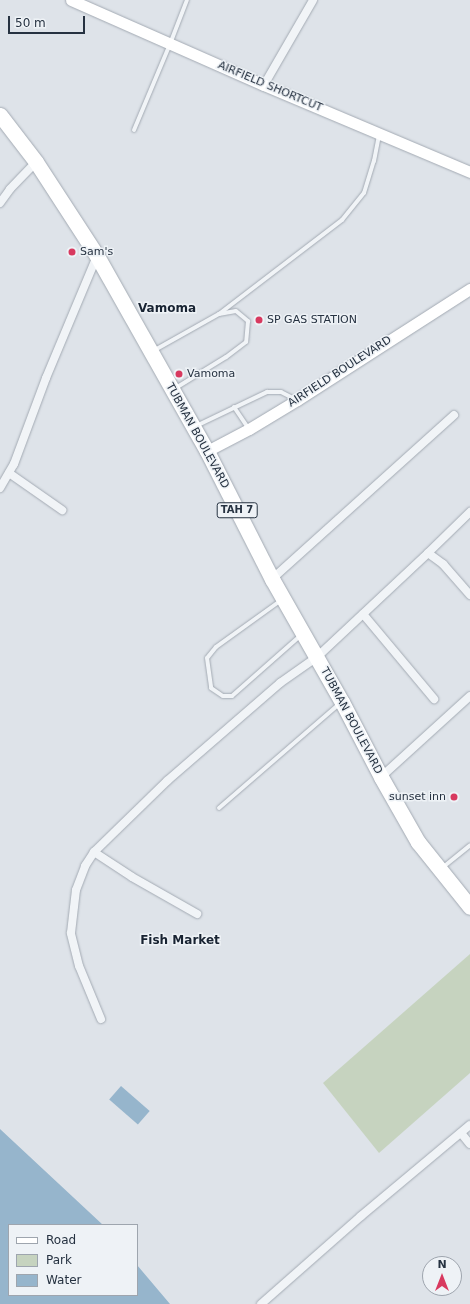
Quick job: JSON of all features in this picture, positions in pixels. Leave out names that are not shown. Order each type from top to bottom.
[{"type":"highway","name":"TUBMAN BOULEVARD","points":[[0,115],[36,162],[97,256],[207,451],[272,579],[342,702],[381,778],[418,842],[470,907]]},
{"type":"street","name":"AIRFIELD SHORTCUT","points":[[71,0],[264,85],[470,172]]},
{"type":"street","points":[[264,85],[313,0]]},
{"type":"street","points":[[0,204],[10,189],[36,162]]},
{"type":"street","points":[[0,488],[14,464],[46,378],[97,256]]},
{"type":"street","name":"AIRFIELD BOULEVARD","points":[[207,451],[249,429],[297,400],[470,289]]},
{"type":"street","points":[[272,579],[454,415]]},
{"type":"street","points":[[9,473],[62,510]]},
{"type":"street","points":[[101,1019],[79,966],[71,933],[76,890],[86,866],[94,852],[173,776],[280,683],[317,657],[470,512]]},
{"type":"street","points":[[428,553],[443,564],[470,595]]},
{"type":"street","points":[[362,614],[434,700]]},
{"type":"street","points":[[381,778],[470,696]]},
{"type":"street","points":[[94,852],[132,877],[197,914]]},
{"type":"street","points":[[261,1304],[361,1216],[470,1125]]},
{"type":"street","points":[[461,1133],[470,1144]]},
{"type":"lane","points":[[134,130],[187,0]]},
{"type":"lane","points":[[151,353],[219,314],[342,220],[364,193],[374,161],[379,134]]},
{"type":"lane","points":[[172,390],[226,357],[246,342],[248,321],[236,311],[219,314]]},
{"type":"lane","points":[[193,427],[268,392],[281,392],[297,400]]},
{"type":"lane","points":[[234,407],[249,429]]},
{"type":"lane","points":[[284,598],[216,647],[208,658],[211,688],[223,696],[232,696],[303,634]]},
{"type":"lane","points":[[219,808],[342,702]]},
{"type":"lane","points":[[440,869],[470,845]]},
{"type":"green space","points":[[470,954],[470,1073],[379,1153],[323,1083]]},
{"type":"water","points":[[121,1086],[150,1111],[138,1125],[109,1100]]},
{"type":"water","points":[[0,1129],[102,1224],[8,1224],[8,1296],[138,1296],[138,1266],[170,1304],[0,1304]]},
{"type":"place","name":"Sam's","points":[[72,252]]},
{"type":"place","name":"SP GAS STATION","points":[[259,320]]},
{"type":"place","name":"Vamoma","points":[[179,374]]},
{"type":"place","name":"sunset inn","points":[[454,797]]},
{"type":"district","name":"Vamoma","points":[[167,309]]},
{"type":"district","name":"Fish Market","points":[[180,941]]}]
